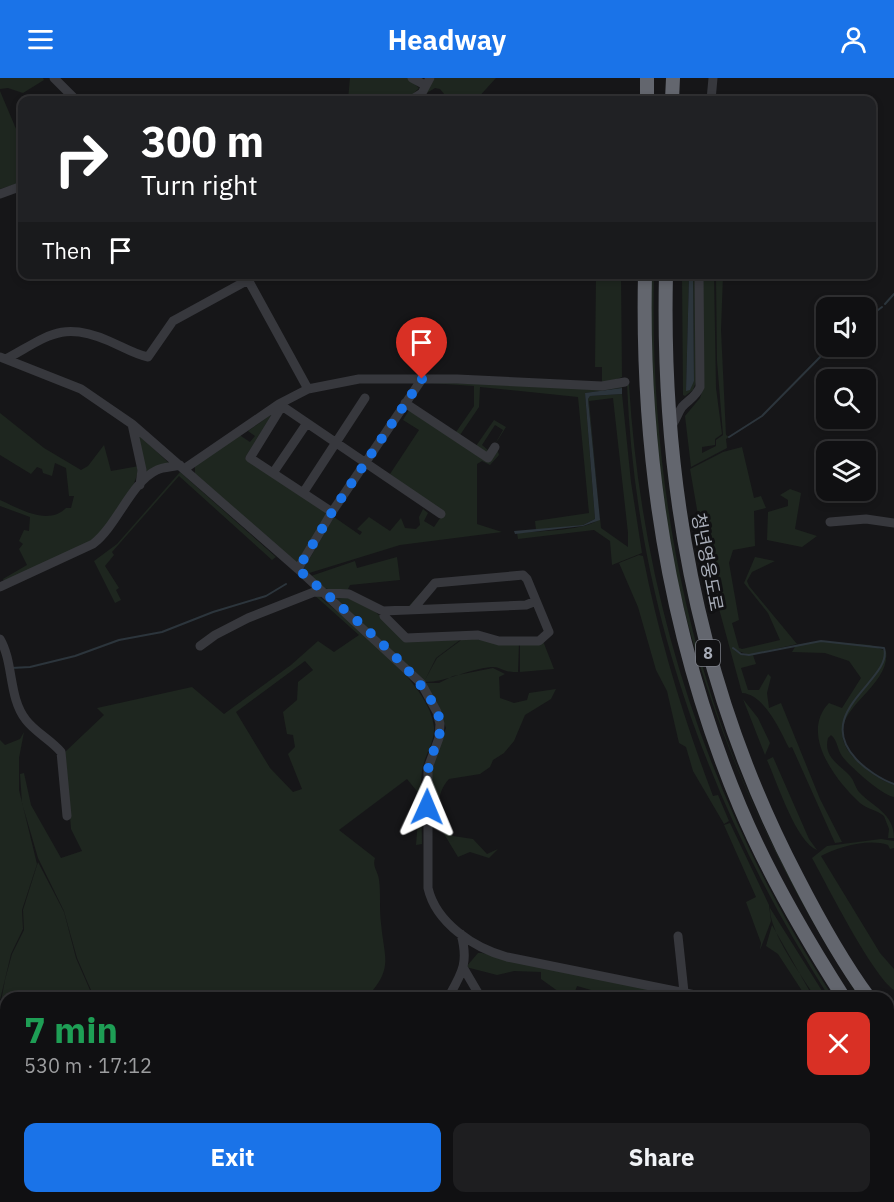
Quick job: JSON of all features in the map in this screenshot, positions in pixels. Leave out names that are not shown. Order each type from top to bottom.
[{"type":"highway","points":[[647,78],[647,96]]},
{"type":"highway","points":[[672,96],[673,78]]},
{"type":"highway","name":"8","points":[[645,279],[645,371],[654,476],[673,595],[686,651],[720,758],[740,809],[789,906],[840,992]]},
{"type":"highway","name":"청년영웅도로","points":[[666,279],[665,370],[675,484],[693,591],[706,646],[736,741],[759,801],[792,868],[834,944],[865,992]]},
{"type":"street","points":[[54,78],[72,96]]},
{"type":"street","points":[[412,78],[428,82],[422,93],[417,96]]},
{"type":"street","points":[[711,96],[713,78]]},
{"type":"street","points":[[0,194],[18,187]]},
{"type":"street","points":[[3,358],[51,333],[64,330],[100,337],[148,357],[173,321],[243,279]]},
{"type":"street","points":[[247,279],[308,389]]},
{"type":"street","points":[[669,429],[678,421],[682,407],[693,399],[700,387],[699,279]]},
{"type":"street","points":[[3,358],[81,389],[132,424],[298,569],[414,675],[437,712],[440,738],[427,774],[427,879],[434,906],[461,934],[498,955],[684,992],[678,936]]},
{"type":"street","points":[[0,586],[93,544],[104,536],[140,485],[157,470],[182,467],[308,389],[367,378],[602,386],[625,382]]},
{"type":"street","points":[[298,569],[332,512],[422,379]]},
{"type":"street","points":[[303,493],[365,398]]},
{"type":"street","points":[[405,403],[488,458],[495,447]]},
{"type":"street","points":[[281,405],[441,514]]},
{"type":"street","points":[[281,405],[249,456],[332,512]]},
{"type":"street","points":[[273,473],[307,423]]},
{"type":"street","points":[[132,424],[142,470],[140,485]]},
{"type":"street","points":[[830,522],[866,519],[894,523]]},
{"type":"street","points":[[383,611],[384,616],[406,638],[478,635],[499,641],[539,641],[546,638],[549,629],[527,578],[520,575],[435,583],[413,609]]},
{"type":"street","points":[[200,646],[215,634],[248,618],[307,594],[322,591],[349,594],[383,611],[526,605],[537,601]]},
{"type":"street","points":[[0,639],[8,654],[26,720],[61,752],[67,816]]},
{"type":"street","points":[[461,934],[464,969],[477,992]]},
{"type":"street","points":[[451,992],[464,969]]},
{"type":"shaded area","points":[[0,78],[43,78],[44,80],[23,93],[8,88],[0,89]]},
{"type":"shaded area","points":[[350,78],[408,78],[419,88],[411,96],[348,96]]},
{"type":"shaded area","points":[[435,78],[496,78],[480,96],[446,96],[440,89],[435,88],[419,96]]},
{"type":"shaded area","points":[[0,91],[18,134],[18,183],[0,189]]},
{"type":"shaded area","points":[[596,279],[621,279],[622,377],[602,385],[602,367],[595,367]]},
{"type":"shaded area","points":[[650,279],[654,279],[654,354],[659,433],[669,512],[683,590],[703,667],[728,742],[758,815],[794,885],[860,992],[856,992],[788,876],[757,813],[729,749],[706,683],[686,616],[670,548],[656,453]]},
{"type":"shaded area","points":[[682,279],[689,279],[686,391],[694,381],[693,279],[696,279],[696,382],[693,390],[683,395]]},
{"type":"shaded area","points":[[689,279],[693,279],[694,381],[690,390],[686,391]]},
{"type":"shaded area","points":[[703,279],[714,279],[716,388],[722,434],[715,439],[715,445],[702,447],[702,453],[716,446],[716,440],[723,435],[717,361],[716,279],[723,279],[721,330],[726,435],[729,437],[726,439],[727,448],[691,467],[685,416],[700,398],[703,389]]},
{"type":"shaded area","points":[[430,383],[622,385],[622,388],[585,393],[595,519],[583,525],[536,530],[535,521],[589,513],[578,397],[480,387],[479,407],[460,435],[476,446],[494,420],[506,427],[494,446],[503,430],[495,425],[482,445],[489,451],[486,454],[454,435],[474,406],[474,386]]},
{"type":"shaded area","points":[[627,384],[629,385],[637,468],[650,549],[668,628],[690,704],[719,780],[752,854],[790,926],[830,992],[826,992],[787,926],[748,854],[715,780],[687,705],[663,627],[646,548],[633,467]]},
{"type":"shaded area","points":[[622,388],[622,394],[590,396],[588,399],[600,520],[583,526],[515,534],[514,531],[583,525],[595,519],[585,393]]},
{"type":"shaded area","points":[[622,394],[631,482],[642,553],[612,565],[610,541],[594,530],[518,539],[517,533],[574,528],[585,526],[600,518],[588,399],[590,396]],"holes":[[[613,398],[628,547],[601,528],[589,401]]]},
{"type":"shaded area","points":[[409,410],[487,461],[497,448],[499,455],[490,465],[482,461],[477,464],[477,524],[502,532],[400,545],[306,574],[304,568],[334,517],[360,535],[362,532],[357,529],[369,517],[390,531],[401,518],[405,528],[416,529],[420,525],[419,517],[423,509],[428,513],[424,521],[434,527],[443,514],[390,474],[419,430],[403,420]]},
{"type":"shaded area","points":[[0,413],[44,448],[81,470],[88,466],[104,445],[111,471],[139,466],[132,487],[121,508],[90,543],[4,581],[3,579],[27,565],[19,549],[23,544],[19,541],[24,530],[29,531],[30,517],[0,506],[0,500],[34,514],[51,516],[66,508],[71,508],[74,496],[69,496],[66,468],[55,463],[52,476],[43,473],[42,469],[37,467],[31,474],[0,455]]},
{"type":"shaded area","points":[[272,414],[245,458],[329,514],[298,564],[195,474],[195,464],[238,434],[250,442],[255,436],[248,431]]},
{"type":"shaded area","points":[[135,431],[172,466],[146,474]]},
{"type":"shaded area","points":[[742,447],[754,498],[761,496],[766,508],[754,511],[755,546],[733,550],[729,563],[739,620],[732,623],[739,648],[780,640],[768,613],[744,583],[755,557],[775,561],[752,572],[747,581],[797,644],[749,655],[733,649],[742,655],[747,656],[753,655],[756,664],[741,668],[748,690],[759,690],[768,674],[771,677],[767,693],[769,708],[781,703],[820,799],[842,842],[835,843],[792,747],[789,748],[770,714],[757,699],[742,693],[706,561],[690,469],[723,452]]},
{"type":"shaded area","points":[[180,472],[276,557],[272,560],[179,476],[112,552],[114,555],[105,566],[119,588],[116,590],[121,600],[115,603],[94,561],[117,544]]},
{"type":"shaded area","points":[[790,489],[801,493],[795,529],[817,536],[802,547],[767,540],[768,512],[788,506],[788,500],[780,495]]},
{"type":"shaded area","points":[[639,555],[643,556],[673,678],[692,738],[713,796],[718,795],[729,821],[724,824],[693,771],[686,747],[679,743],[667,691],[656,670],[638,607],[619,563]]},
{"type":"shaded area","points":[[397,557],[400,580],[350,585],[348,589],[379,606],[359,597],[320,586],[308,577],[355,561],[357,568]]},
{"type":"shaded area","points":[[472,577],[432,581],[410,607],[394,609],[384,607],[408,607],[433,579]]},
{"type":"shaded area","points":[[315,593],[366,636],[404,673],[419,691],[429,710],[434,727],[433,739],[422,771],[422,844],[416,845],[420,795],[407,779],[339,830],[375,858],[374,864],[380,885],[380,918],[385,962],[381,978],[375,987],[371,992],[92,992],[77,958],[64,911],[38,858],[22,803],[20,774],[24,773],[31,805],[61,858],[82,851],[71,829],[65,752],[104,715],[97,708],[192,687],[224,714],[291,665],[318,641],[334,652],[359,635],[313,594]],"holes":[[[305,661],[313,670],[298,682],[297,700],[283,712],[287,734],[293,735],[295,747],[288,754],[302,789],[293,792],[270,768],[236,712]]]},
{"type":"shaded area","points":[[334,596],[345,597],[364,604],[402,638],[460,640],[436,658],[425,680],[437,658],[463,638],[519,643],[518,672],[491,667],[431,682],[422,682]]},
{"type":"shaded area","points":[[543,641],[554,669],[520,672],[520,644]]},
{"type":"shaded area","points":[[821,641],[870,645],[886,651],[885,666],[878,679],[847,716],[843,729],[844,743],[855,759],[873,774],[894,785],[894,797],[875,786],[852,766],[842,756],[831,735],[827,745],[830,755],[851,778],[859,792],[887,816],[891,822],[894,838],[888,838],[889,829],[884,816],[863,805],[850,793],[831,769],[824,755],[819,741],[818,728],[821,715],[829,703],[842,708],[861,678],[849,661],[825,653],[792,652],[796,645]]},
{"type":"shaded area","points":[[493,668],[505,674],[499,677],[500,698],[514,703],[527,700],[529,693],[556,689],[551,699],[525,715],[514,741],[504,753],[493,760],[490,767],[480,774],[449,779],[444,786],[439,808],[444,823],[453,836],[473,839],[487,854],[498,849],[489,858],[470,852],[458,857],[441,829],[435,805],[430,805],[430,769],[446,728],[439,710],[423,683],[439,683],[453,676]]},
{"type":"shaded area","points":[[743,699],[758,718],[770,743],[765,755]]},
{"type":"shaded area","points":[[24,732],[19,758],[19,790],[37,864],[22,910],[23,929],[11,954],[2,992],[0,992],[0,740],[5,745],[20,739]]},
{"type":"shaded area","points":[[773,757],[809,839],[817,850],[809,845],[802,836],[788,810],[767,760]]},
{"type":"shaded area","points":[[730,823],[769,905],[771,921],[760,950],[761,943],[746,902],[756,897],[724,825]]},
{"type":"shaded area","points":[[881,839],[894,841],[894,848],[890,849],[888,845],[871,842],[836,849],[821,856],[880,953],[894,969],[894,990],[862,949],[812,858],[827,846]]},
{"type":"shaded area","points":[[38,862],[64,912],[76,958],[91,992],[3,992],[12,954],[24,930],[23,910]]},
{"type":"shaded area","points":[[770,908],[823,992],[812,992],[787,954],[771,918]]},
{"type":"shaded area","points":[[772,925],[810,992],[803,992],[778,954],[766,946]]},
{"type":"shaded area","points":[[478,953],[482,953],[668,992],[590,992],[591,990],[577,986],[575,992],[559,992],[541,979],[541,972],[514,971],[497,975],[466,967]]},
{"type":"waterway","points":[[885,304],[894,294]]},
{"type":"waterway","points":[[876,312],[882,307]]},
{"type":"waterway","points":[[729,437],[762,416],[820,357]]},
{"type":"waterway","points":[[11,668],[30,667],[75,656],[119,640],[162,632],[213,612],[266,596],[286,584]]},
{"type":"waterway","points":[[733,648],[741,654],[749,655],[821,641],[884,648],[884,660],[878,672],[857,697],[848,711],[843,726],[845,742],[856,759],[874,774],[894,784]]},
{"type":"route","points":[[422,379],[332,512],[298,569],[401,662],[427,691],[440,719],[440,738],[428,768],[427,807]]}]
